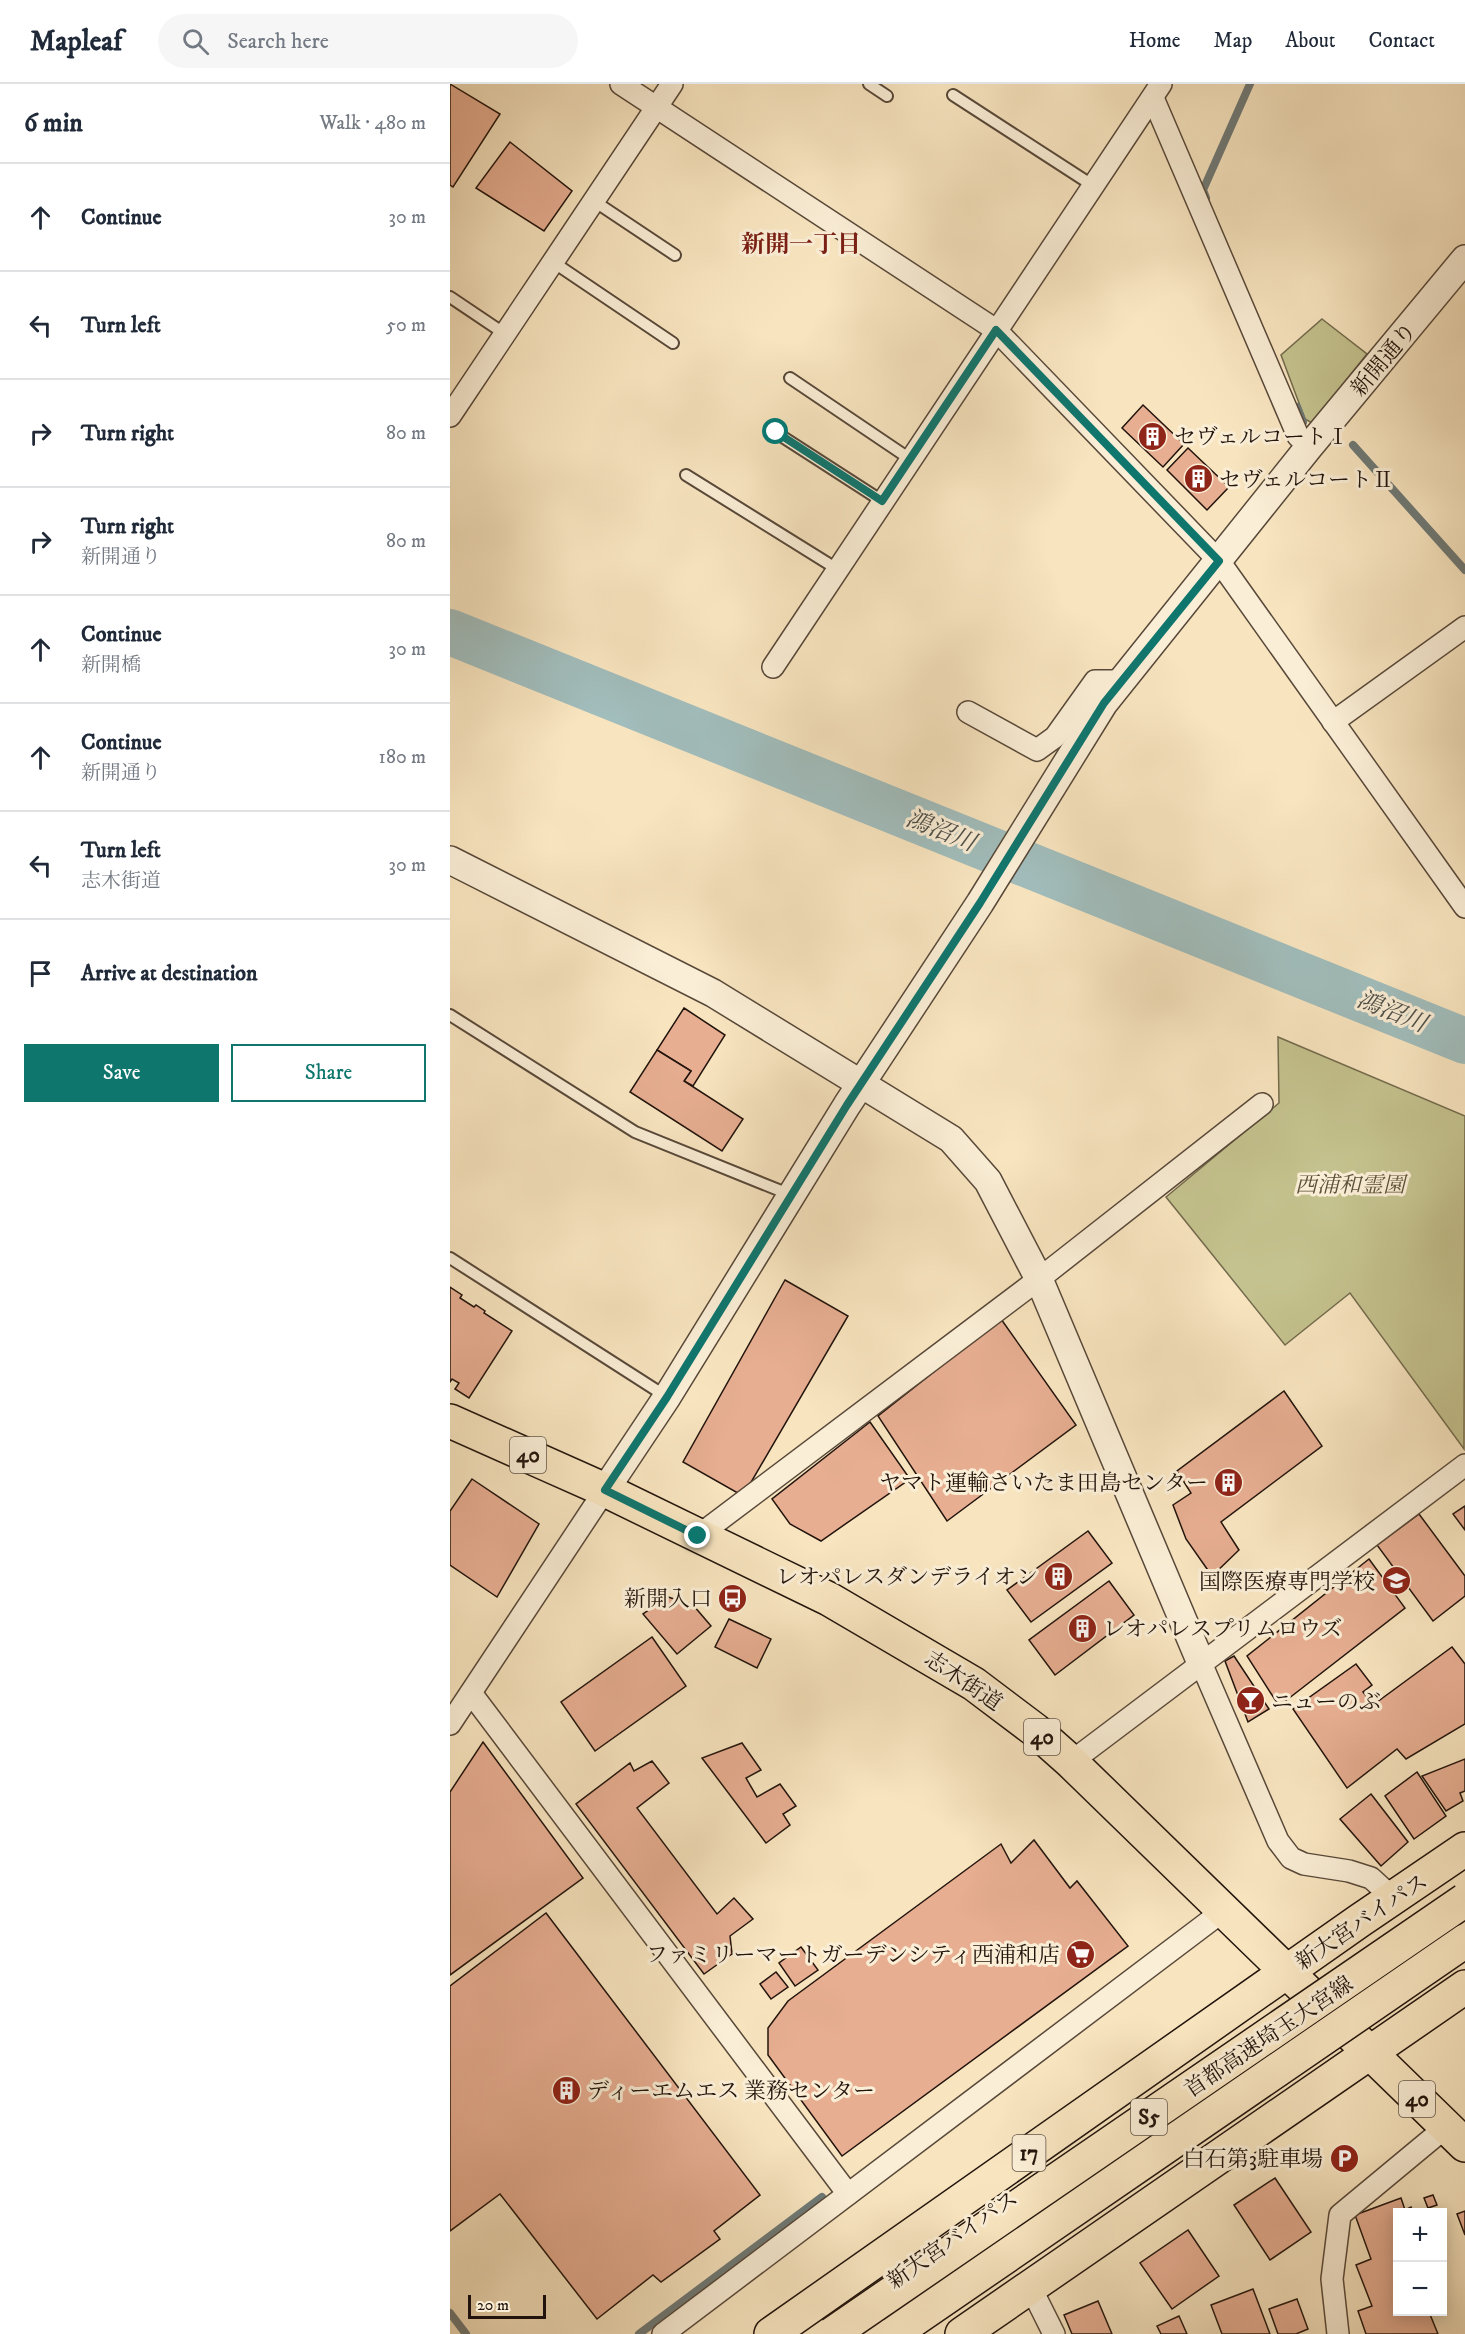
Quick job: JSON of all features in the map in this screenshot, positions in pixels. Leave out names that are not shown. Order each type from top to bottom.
[{"type":"main road","name":"志木街道","points":[[450,1421],[605,1490],[829,1599],[974,1684],[1035,1730],[1071,1762],[1456,2136]]},
{"type":"main road","name":"新大宮バイパス","points":[[1286,1972],[1465,1850]]},
{"type":"main road","name":"新大宮バイパス","points":[[1392,1938],[1465,1887]]},
{"type":"main road","name":"首都高速埼玉大宮線","points":[[832,2334],[1465,1900]]},
{"type":"main road","name":"首都高速埼玉大宮線","points":[[893,2334],[1465,1941]]},
{"type":"main road","points":[[1428,1978],[1465,1953]]},
{"type":"main road","name":"17","points":[[771,2334],[1286,1972]]},
{"type":"main road","points":[[962,2334],[1465,1987]]},
{"type":"main road","name":"新大宮バイパス","points":[[814,2334],[1239,2041]]},
{"type":"main road","points":[[914,2334],[1277,2085]]},
{"type":"street","points":[[621,84],[996,330],[1219,561],[1465,907]]},
{"type":"street","points":[[450,416],[672,84]]},
{"type":"street","points":[[772,667],[1092,185],[1157,91]]},
{"type":"street","points":[[1157,91],[1298,436],[1309,447]]},
{"type":"street","name":"新開通り","points":[[860,1085],[982,899],[1104,703],[1309,447],[1465,260]]},
{"type":"street","points":[[1334,722],[1465,627]]},
{"type":"street","points":[[968,712],[1037,750],[1055,737],[1095,681],[1122,681]]},
{"type":"street","points":[[450,860],[713,993],[951,1139],[988,1181],[1039,1280],[1278,1841],[1291,1858],[1304,1864],[1349,1871],[1371,1878],[1394,1899]]},
{"type":"street","points":[[450,1724],[667,1397],[860,1085]]},
{"type":"street","points":[[698,1536],[1039,1280],[1262,1104]]},
{"type":"street","points":[[1071,1762],[1465,1465]]},
{"type":"street","points":[[471,1693],[848,2194]]},
{"type":"street","points":[[663,2334],[1223,1911]]},
{"type":"street","points":[[1338,2334],[1332,2279],[1340,2215],[1456,2136]]},
{"type":"street","points":[[1030,2288],[1054,2334]]},
{"type":"lane","points":[[869,84],[887,96]]},
{"type":"lane","points":[[953,95],[1092,185]]},
{"type":"lane","points":[[594,201],[675,255]]},
{"type":"lane","points":[[553,262],[673,343]]},
{"type":"lane","points":[[450,297],[505,334]]},
{"type":"lane","points":[[790,378],[910,459]]},
{"type":"lane","points":[[776,432],[882,501]]},
{"type":"lane","points":[[686,475],[837,569]]},
{"type":"lane","points":[[450,1015],[635,1132],[791,1195]]},
{"type":"lane","points":[[450,1258],[667,1397]]},
{"type":"green space","points":[[1322,319],[1367,354],[1312,423],[1305,419],[1281,355]]},
{"type":"green space","name":"西浦和霊園","points":[[1278,1037],[1465,1116],[1464,1449],[1350,1293],[1285,1345],[1166,1197],[1279,1103]]},
{"type":"building","points":[[450,84],[500,114],[453,187],[450,185]]},
{"type":"building","points":[[510,142],[572,191],[544,231],[476,188]]},
{"type":"building","name":"セヴェルコートⅠ","points":[[1143,405],[1184,444],[1163,467],[1122,428]]},
{"type":"building","name":"セヴェルコートⅡ","points":[[1188,448],[1229,487],[1207,510],[1167,470]]},
{"type":"building","points":[[684,1008],[725,1035],[693,1086],[684,1081],[691,1071],[657,1050]]},
{"type":"building","points":[[657,1050],[691,1071],[684,1081],[743,1119],[722,1151],[630,1092]]},
{"type":"building","points":[[785,1280],[848,1316],[743,1496],[683,1462]]},
{"type":"building","points":[[450,1287],[462,1295],[460,1298],[474,1307],[476,1305],[485,1311],[484,1313],[512,1331],[469,1398],[455,1389],[459,1383],[452,1379],[450,1382]]},
{"type":"building","points":[[1001,1319],[1076,1425],[947,1521],[878,1416]]},
{"type":"building","name":"ヤマト運輸さいたま田島センター","points":[[1284,1391],[1322,1446],[1221,1522],[1239,1550],[1212,1576],[1186,1539],[1173,1505],[1191,1493],[1177,1471]]},
{"type":"building","points":[[870,1422],[910,1479],[821,1541],[790,1524],[772,1499]]},
{"type":"building","points":[[472,1479],[539,1524],[497,1597],[450,1565],[450,1511]]},
{"type":"building","points":[[1465,1506],[1465,1530],[1453,1514]]},
{"type":"building","points":[[1419,1514],[1465,1576],[1465,1596],[1433,1621],[1377,1545]]},
{"type":"building","name":"レオパレスダンデライオン","points":[[1088,1531],[1112,1563],[1031,1622],[1007,1590]]},
{"type":"building","points":[[1369,1559],[1405,1608],[1279,1706],[1247,1656]]},
{"type":"building","name":"レオパレスプリムロウズ","points":[[1109,1581],[1134,1615],[1055,1675],[1029,1640]]},
{"type":"building","points":[[668,1597],[693,1605],[711,1626],[677,1654],[643,1614]]},
{"type":"building","points":[[729,1619],[771,1639],[757,1668],[715,1647]]},
{"type":"building","points":[[652,1637],[686,1686],[595,1751],[561,1702]]},
{"type":"building","points":[[1452,1647],[1465,1664],[1465,1724],[1406,1759],[1397,1749],[1347,1788],[1293,1709],[1356,1664],[1372,1685],[1363,1692],[1373,1705]]},
{"type":"building","points":[[1234,1656],[1269,1709],[1248,1722],[1225,1661]]},
{"type":"building","points":[[483,1742],[583,1878],[450,1975],[450,1792]]},
{"type":"building","points":[[742,1743],[761,1770],[746,1778],[757,1797],[780,1784],[796,1806],[783,1814],[790,1825],[766,1843],[702,1758]]},
{"type":"building","points":[[1465,1759],[1465,1791],[1460,1793],[1463,1801],[1446,1811],[1422,1776]]},
{"type":"building","points":[[652,1761],[669,1783],[637,1808],[717,1914],[734,1898],[753,1919],[730,1936],[732,1954],[704,1974],[576,1804],[630,1763],[634,1771]]},
{"type":"building","points":[[1417,1772],[1446,1816],[1414,1839],[1385,1796]]},
{"type":"building","points":[[1371,1794],[1408,1842],[1381,1866],[1340,1819]]},
{"type":"building","points":[[1034,1840],[1070,1888],[1077,1881],[1128,1946],[842,2156],[768,2055],[768,2028],[788,2001],[1001,1844],[1011,1863]]},
{"type":"building","name":"ディーエムエス 業務センター","points":[[546,1913],[760,2195],[714,2231],[720,2239],[661,2282],[653,2275],[597,2319],[500,2194],[450,2231],[450,1986]]},
{"type":"building","points":[[801,1947],[818,1970],[795,1986],[779,1963]]},
{"type":"building","points":[[776,1972],[788,1987],[771,1999],[760,1984]]},
{"type":"building","points":[[1275,2178],[1311,2232],[1270,2260],[1234,2205]]},
{"type":"building","points":[[1433,2195],[1437,2205],[1428,2208],[1424,2198]]},
{"type":"building","points":[[1401,2198],[1404,2208],[1393,2208],[1393,2316],[1431,2316],[1438,2334],[1366,2334],[1358,2311],[1372,2306],[1356,2265],[1371,2259],[1355,2215]]},
{"type":"building","points":[[1465,2211],[1465,2235],[1457,2214]]},
{"type":"building","points":[[1188,2230],[1219,2276],[1172,2309],[1140,2263]]},
{"type":"building","points":[[1253,2289],[1270,2334],[1222,2334],[1211,2305]]},
{"type":"building","points":[[1297,2299],[1308,2329],[1296,2334],[1278,2334],[1269,2309]]},
{"type":"building","points":[[1098,2301],[1112,2334],[1072,2334],[1064,2315]]},
{"type":"building","points":[[1179,2316],[1187,2334],[1161,2334],[1157,2326]]},
{"type":"waterway","points":[[1206,198],[1203,190],[1250,84]]},
{"type":"waterway","points":[[1297,407],[1303,422]]},
{"type":"waterway","points":[[1353,445],[1465,570]]},
{"type":"waterway","name":"鴻沼川","points":[[450,632],[1465,1041]]},
{"type":"waterway","points":[[1428,1026],[1435,1010]]},
{"type":"waterway","points":[[639,2334],[822,2197]]},
{"type":"waterway","points":[[450,2313],[466,2334]]},
{"type":"place","name":"セヴェルコートⅠ","points":[[1153,436]]},
{"type":"place","name":"セヴェルコートⅡ","points":[[1198,479]]},
{"type":"place","name":"ヤマト運輸さいたま田島センター","points":[[1229,1482]]},
{"type":"place","name":"レオパレスダンデライオン","points":[[1059,1576]]},
{"type":"place","name":"国際医療専門学校","points":[[1396,1581]]},
{"type":"place","name":"新開入口","points":[[733,1598]]},
{"type":"place","name":"レオパレスプリムロウズ","points":[[1082,1628]]},
{"type":"place","name":"ニューのぶ","points":[[1250,1701]]},
{"type":"place","name":"ファミリーマートガーデンシティ西浦和店","points":[[1081,1954]]},
{"type":"place","name":"ディーエムエス 業務センター","points":[[566,2090]]},
{"type":"place","name":"白石第3駐車場","points":[[1344,2158]]},
{"type":"district","name":"新開一丁目","points":[[801,244]]},
{"type":"route","points":[[698,1536],[605,1490],[667,1397],[847,1105],[980,903],[1104,703],[1219,561],[996,330],[882,501],[776,432]]}]
